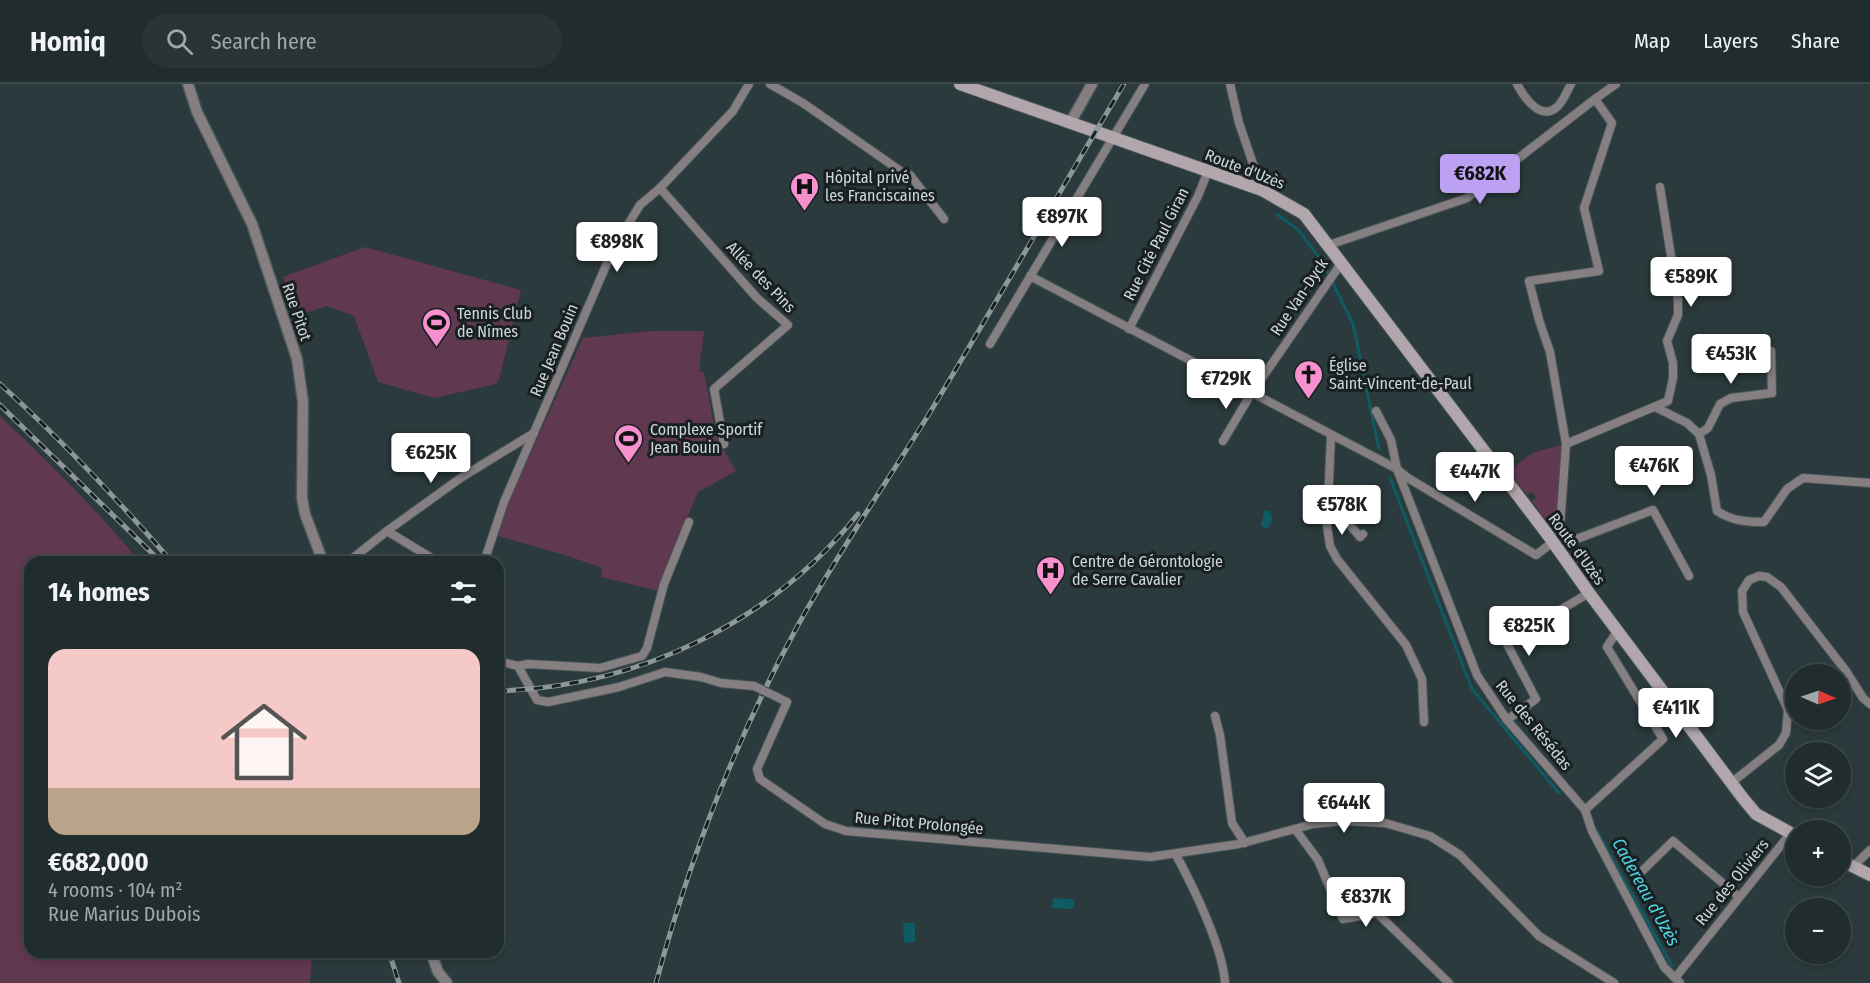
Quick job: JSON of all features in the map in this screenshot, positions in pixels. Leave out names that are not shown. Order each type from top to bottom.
[{"type":"main road","name":"Route d'Uzès","points":[[960,84],[1262,190],[1304,214],[1731,783],[1756,814],[1785,830]]},
{"type":"main road","points":[[1853,867],[1870,875]]},
{"type":"street","name":"Rue Pitot","points":[[188,84],[196,112],[252,224],[297,359],[303,402],[302,498],[305,514],[321,556]]},
{"type":"street","name":"Rue Jean Bouin","points":[[486,556],[504,502],[614,247],[640,205],[660,188],[733,111],[748,84]]},
{"type":"street","points":[[770,84],[803,103],[902,172],[910,175],[944,219]]},
{"type":"street","points":[[1070,123],[1092,84]]},
{"type":"street","points":[[990,344],[1145,84]]},
{"type":"street","points":[[1230,84],[1239,123],[1262,190]]},
{"type":"street","points":[[1517,84],[1524,97],[1534,107],[1547,111],[1558,106],[1571,84]]},
{"type":"street","points":[[1329,245],[1467,198],[1609,86]]},
{"type":"street","points":[[1030,276],[1397,469],[1408,478],[1536,555],[1552,542],[1560,526],[1566,444],[1550,352],[1529,281],[1599,271],[1584,208],[1612,123],[1595,99]]},
{"type":"street","name":"Rue Cité Paul Giran","points":[[1129,329],[1198,196],[1208,171]]},
{"type":"street","points":[[1566,444],[1668,401],[1673,363],[1667,341],[1678,315],[1678,307],[1660,187]]},
{"type":"street","name":"Allée des Pins","points":[[660,188],[757,298],[788,325],[714,389],[724,444]]},
{"type":"street","name":"Rue Van-Dyck","points":[[1222,441],[1251,394],[1342,262]]},
{"type":"street","points":[[1699,434],[1708,428],[1720,404],[1731,398],[1772,393],[1771,351]]},
{"type":"street","points":[[1655,407],[1686,423],[1699,434],[1711,476],[1717,511],[1726,518],[1764,522],[1787,489],[1803,478],[1870,483]]},
{"type":"street","name":"Rue des Résédas","points":[[1376,411],[1391,440],[1397,469],[1477,675],[1507,720],[1585,810],[1592,831],[1664,967],[1678,980]]},
{"type":"street","points":[[356,556],[462,477],[535,433]]},
{"type":"street","points":[[1331,435],[1327,526],[1330,546],[1337,559],[1406,645],[1422,679],[1424,722]]},
{"type":"street","points":[[1328,499],[1360,537],[1363,534]]},
{"type":"street","points":[[1552,542],[1568,538],[1574,540],[1653,510],[1689,576]]},
{"type":"street","points":[[504,662],[518,666],[528,664],[600,668],[642,656],[647,648],[664,584],[689,522]]},
{"type":"street","points":[[1560,526],[1568,538]]},
{"type":"street","points":[[387,531],[428,556]]},
{"type":"street","points":[[1731,783],[1779,745],[1786,733],[1788,710],[1743,612],[1742,591],[1749,580],[1759,576],[1767,577],[1781,587],[1867,701]]},
{"type":"street","points":[[1507,720],[1536,699],[1506,642],[1588,593]]},
{"type":"street","points":[[1585,810],[1663,739],[1607,648],[1618,630]]},
{"type":"street","name":"Rue Pitot Prolongée","points":[[518,666],[537,700],[548,702],[619,687],[665,672],[702,677],[721,683],[753,686],[787,702],[757,769],[760,779],[825,824],[846,831],[1150,857],[1176,855]]},
{"type":"street","points":[[1215,716],[1220,735],[1232,823],[1245,843]]},
{"type":"street","points":[[1225,983],[1224,969],[1212,935],[1176,855],[1245,843],[1313,825],[1344,821],[1384,823],[1430,836],[1460,855],[1539,936],[1614,983]]},
{"type":"street","points":[[1295,830],[1318,860],[1342,919],[1377,913],[1449,983]]},
{"type":"street","points":[[1636,877],[1673,840],[1739,897]]},
{"type":"street","name":"Rue des Oliviers","points":[[1678,980],[1739,897],[1785,844]]},
{"type":"street","points":[[1853,867],[1870,850]]},
{"type":"street","points":[[433,958],[438,972],[445,982]]},
{"type":"shaded area","name":"Tennis Club de Nîmes","points":[[365,247],[521,290],[499,380],[496,384],[434,398],[378,382],[354,316],[327,306],[295,316],[283,277]]},
{"type":"shaded area","name":"Complexe Sportif Jean Bouin","points":[[651,331],[704,331],[699,371],[704,372],[716,436],[736,471],[698,492],[672,553],[659,591],[601,577],[602,568],[498,536],[503,514],[583,338]]},
{"type":"shaded area","points":[[0,416],[73,487],[135,556],[24,556],[24,958],[312,958],[310,983],[0,983]]},
{"type":"shaded area","points":[[1561,445],[1558,518],[1546,521],[1532,501],[1536,498],[1532,492],[1527,495],[1509,471],[1532,453]]},
{"type":"water","points":[[1264,511],[1269,511],[1272,517],[1271,524],[1266,529],[1261,525]]},
{"type":"water","points":[[1053,898],[1073,899],[1075,905],[1072,909],[1052,908]]},
{"type":"water","points":[[903,923],[915,923],[915,942],[904,943]]},
{"type":"waterway","name":"Cadereau d'Uzès","points":[[1277,214],[1298,230],[1322,261],[1353,324],[1379,449]]},
{"type":"waterway","name":"Cadereau d'Uzès","points":[[1390,478],[1472,689],[1559,793]]},
{"type":"waterway","name":"Cadereau d'Uzès","points":[[1597,831],[1672,966]]},
{"type":"railway","points":[[656,983],[683,891],[716,801],[734,756],[775,669],[828,573],[929,414],[1124,84]]},
{"type":"railway","points":[[0,384],[89,471],[167,556]]},
{"type":"railway","points":[[0,405],[155,556]]},
{"type":"railway","points":[[504,691],[550,687],[601,677],[650,662],[698,642],[743,617],[785,587],[823,553],[858,514]]},
{"type":"railway","points":[[391,958],[399,983]]},
{"type":"place","name":"Hôpital privé les Franciscaines","points":[[804,212]]},
{"type":"place","name":"Tennis Club de Nîmes","points":[[436,348]]},
{"type":"place","name":"Église Saint-Vincent-de-Paul","points":[[1308,400]]},
{"type":"place","name":"Complexe Sportif Jean Bouin","points":[[629,464]]},
{"type":"place","name":"Centre de Gérontologie de Serre Cavalier","points":[[1051,596]]}]
